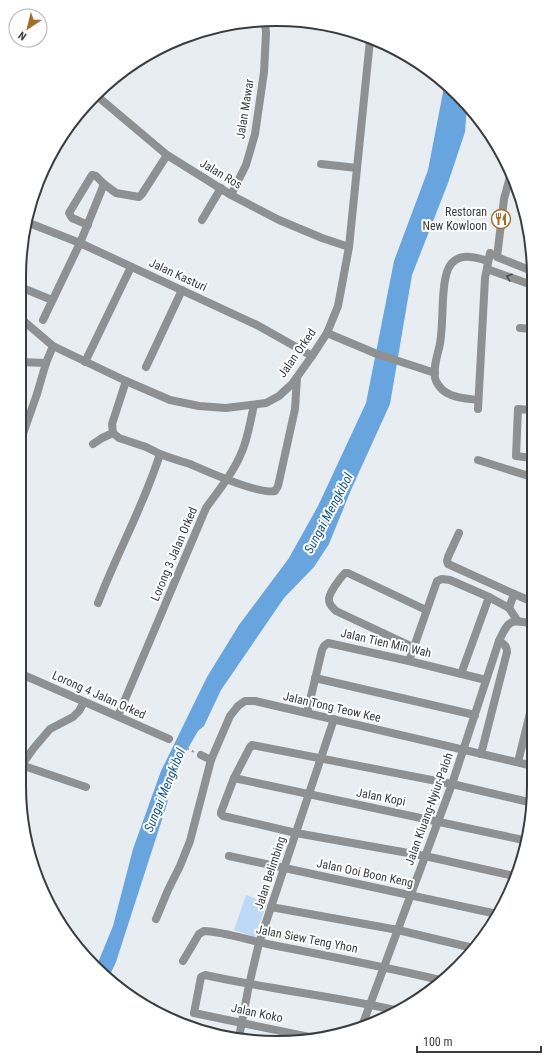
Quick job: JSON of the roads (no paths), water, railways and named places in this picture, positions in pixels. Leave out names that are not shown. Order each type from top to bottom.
[{"type":"street","name":"Jalan Mawar","points":[[231,195],[246,165],[255,134],[264,72],[266,33],[265,27]]},
{"type":"street","name":"Jalan Orked","points":[[26,322],[53,346],[170,400],[199,406],[226,408],[266,403],[279,396],[297,378],[312,356],[326,333],[338,306],[349,247],[370,44]]},
{"type":"street","name":"Jalan Ros","points":[[100,98],[167,155],[231,195],[279,220],[322,238],[349,247]]},
{"type":"street","points":[[88,224],[72,218],[69,213],[92,175],[96,176],[116,193],[139,197],[167,155]]},
{"type":"street","points":[[321,164],[357,168]]},
{"type":"street","points":[[509,182],[504,199],[497,257],[527,269]]},
{"type":"street","points":[[43,320],[80,244],[104,184]]},
{"type":"street","points":[[202,220],[220,188]]},
{"type":"street","name":"Jalan Kasturi","points":[[32,224],[80,244],[258,325],[312,356]]},
{"type":"street","points":[[478,400],[458,398],[449,394],[441,389],[435,380],[435,366],[442,338],[444,292],[447,272],[452,263],[458,259],[466,256],[474,257],[488,261],[527,282]]},
{"type":"street","points":[[478,409],[485,278],[488,261]]},
{"type":"street","points":[[85,362],[131,267]]},
{"type":"street","points":[[26,289],[52,300]]},
{"type":"street","points":[[146,367],[182,290]]},
{"type":"street","points":[[520,328],[527,329]]},
{"type":"street","points":[[326,333],[377,354],[435,373]]},
{"type":"street","points":[[26,425],[53,346]]},
{"type":"street","points":[[26,363],[46,364]]},
{"type":"street","points":[[126,381],[112,424],[113,433],[119,438],[146,447],[160,454],[226,479],[271,492],[278,486],[295,409],[297,378]]},
{"type":"street","name":"Lorong 3 Jalan Orked","points":[[118,716],[206,508],[240,456],[246,439],[254,405]]},
{"type":"street","points":[[527,410],[518,409],[516,456],[527,457]]},
{"type":"street","points":[[93,444],[113,433]]},
{"type":"street","points":[[98,603],[107,578],[142,500],[160,454]]},
{"type":"street","points":[[478,460],[527,475]]},
{"type":"street","points":[[459,533],[448,557],[448,564],[527,599]]},
{"type":"street","points":[[414,647],[336,611],[330,605],[330,596],[341,577],[345,573],[348,573],[426,610]]},
{"type":"street","points":[[408,661],[434,585],[436,581],[442,579],[450,580],[489,597],[509,608],[517,620],[527,622]]},
{"type":"street","points":[[509,608],[514,594]]},
{"type":"street","points":[[461,674],[489,597]]},
{"type":"street","name":"Jalan Kluang-Nyiur-Paloh","points":[[364,1020],[452,784],[499,641],[509,623],[517,620]]},
{"type":"street","points":[[481,754],[507,652],[507,648],[499,641]]},
{"type":"street","name":"Jalan Tien Min Wah","points":[[307,713],[322,650],[328,643],[486,680]]},
{"type":"street","name":"Lorong 4 Jalan Orked","points":[[26,676],[169,739]]},
{"type":"street","points":[[315,678],[475,715]]},
{"type":"street","name":"Jalan Tong Teow Kee","points":[[156,919],[190,841],[211,760],[233,711],[245,702],[255,701],[527,764]]},
{"type":"street","points":[[26,759],[50,730],[73,717],[79,712],[84,702]]},
{"type":"street","name":"Jalan Belimbing","points":[[240,1033],[259,942],[334,719]]},
{"type":"street","points":[[518,762],[527,725]]},
{"type":"street","points":[[510,875],[425,856],[296,833],[223,816],[221,812],[234,778],[252,745],[452,784],[526,801]]},
{"type":"street","points":[[201,755],[211,760]]},
{"type":"street","points":[[26,769],[86,787]]},
{"type":"street","name":"Jalan Kopi","points":[[234,778],[438,820],[521,839]]},
{"type":"street","name":"Jalan Ooi Boon Keng","points":[[229,856],[492,913]]},
{"type":"street","points":[[271,907],[398,930],[468,947]]},
{"type":"street","name":"Jalan Siew Teng Yhon","points":[[183,960],[199,934],[204,931],[384,967],[436,979]]},
{"type":"street","name":"Jalan Koko","points":[[249,985],[205,975],[201,977],[194,1013],[299,1035]]},
{"type":"street","points":[[249,985],[389,1009]]},
{"type":"water","name":"Sungai Mengkibol","points":[[444,89],[466,113],[465,132],[448,183],[412,275],[390,404],[351,490],[329,544],[314,567],[284,598],[221,690],[204,726],[198,731],[172,776],[167,804],[116,962],[111,974],[98,962],[113,926],[133,849],[161,771],[207,677],[239,625],[289,558],[318,506],[366,403],[394,261],[428,170]]},
{"type":"place","name":"Restoran New Kowloon","points":[[501,219]]}]
